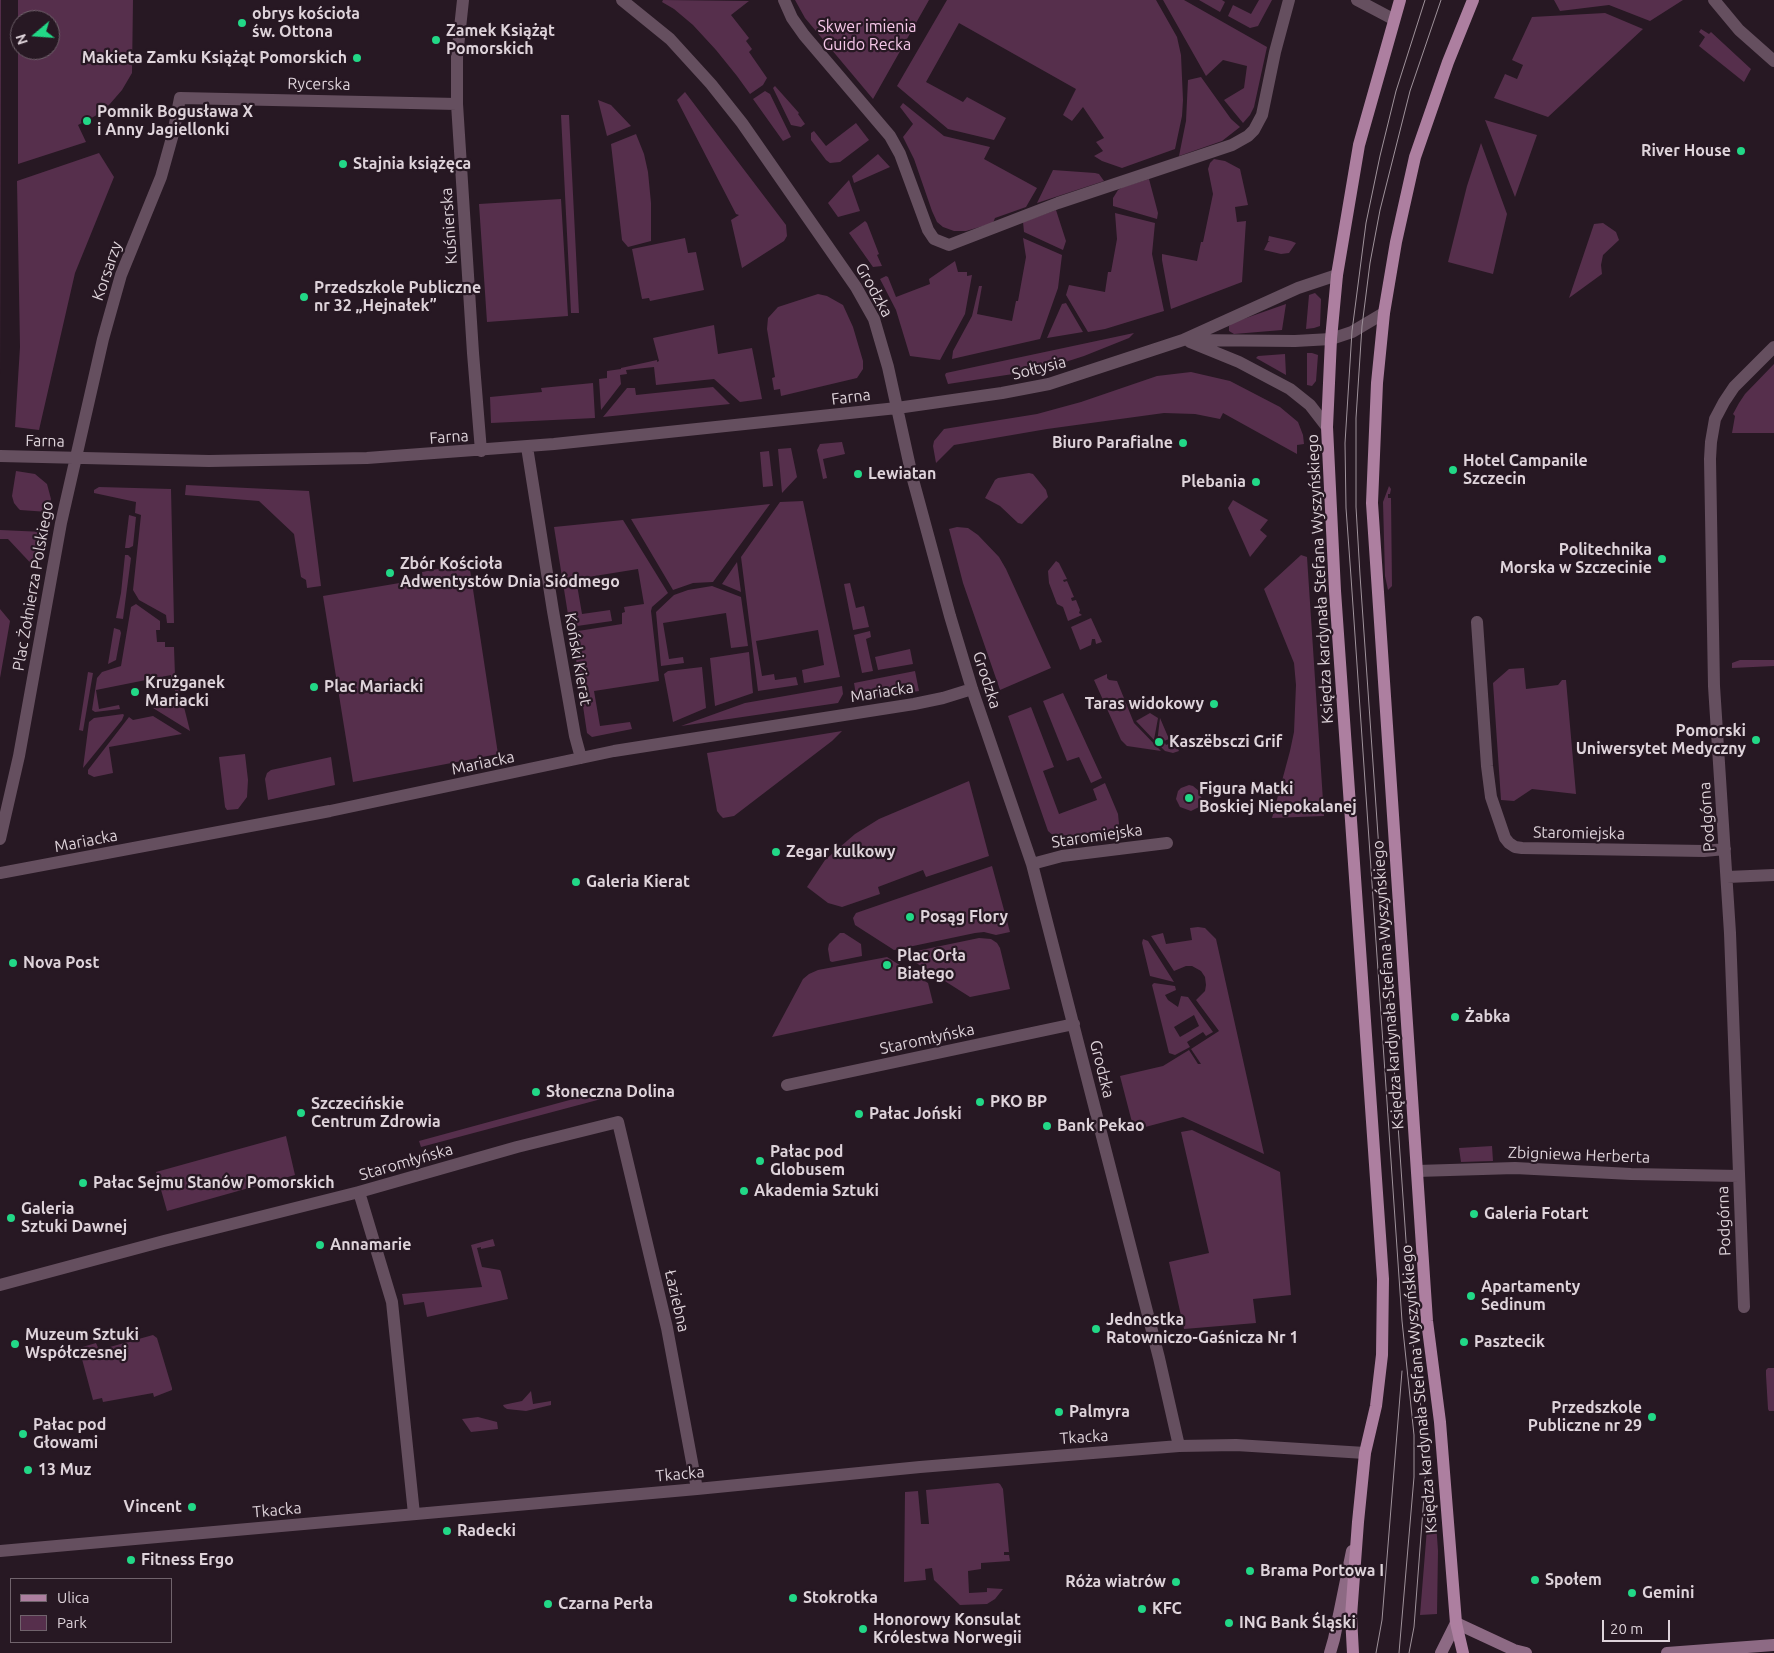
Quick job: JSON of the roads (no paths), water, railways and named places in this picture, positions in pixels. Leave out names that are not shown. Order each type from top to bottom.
[{"type":"main road","name":"Księdza kardynała Stefana Wyszyńskiego","points":[[1354,1653],[1351,1616],[1358,1522],[1364,1453],[1376,1406],[1382,1355],[1383,1279],[1335,591],[1327,427],[1331,339],[1337,275],[1360,145],[1393,19],[1400,0]]},
{"type":"main road","name":"Księdza kardynała Stefana Wyszyńskiego","points":[[1463,1653],[1456,1623],[1440,1422],[1427,1321],[1373,520],[1374,446],[1384,313],[1396,242],[1415,157],[1472,0]]},
{"type":"street","name":"Kuśnierska","points":[[463,0],[457,56],[457,104],[481,451]]},
{"type":"street","name":"Grodzka","points":[[622,0],[670,39],[707,78],[742,123],[856,286],[875,324],[897,408],[912,476],[950,616],[972,689],[1032,864],[1161,1366],[1179,1446]]},
{"type":"street","points":[[784,0],[792,18],[804,35],[890,136],[900,154],[928,230],[934,239],[949,245],[1058,203],[1232,145],[1248,136],[1254,130],[1262,115],[1275,52],[1289,0]]},
{"type":"street","points":[[1357,0],[1393,19]]},
{"type":"street","points":[[1714,0],[1739,30],[1774,61]]},
{"type":"street","name":"Rycerska","points":[[180,98],[457,104]]},
{"type":"street","name":"Korsarzy","points":[[75,457],[103,339],[121,275],[161,177],[180,98]]},
{"type":"street","name":"Sołtysia","points":[[897,408],[1002,393],[1049,384],[1183,340],[1298,288],[1337,275]]},
{"type":"street","points":[[1331,339],[1352,332],[1384,313]]},
{"type":"street","name":"Sołtysia","points":[[1183,340],[1295,341],[1331,339]]},
{"type":"street","points":[[1183,340],[1239,362],[1290,389],[1310,405],[1327,427]]},
{"type":"street","name":"Podgórna","points":[[1744,1307],[1727,878],[1714,686],[1710,459],[1711,442],[1716,419],[1734,387],[1774,347]]},
{"type":"street","name":"Farna","points":[[0,456],[195,461],[306,460],[481,451],[796,420],[897,408]]},
{"type":"street","name":"Koński Kierat","points":[[527,447],[555,621],[575,736],[581,758]]},
{"type":"street","name":"Plac Żołnierza Polskiego","points":[[0,839],[19,756],[61,523],[75,457]]},
{"type":"street","name":"Staromiejska","points":[[1476,622],[1491,797],[1505,838],[1510,843],[1515,847],[1522,848],[1725,850]]},
{"type":"street","name":"Mariacka","points":[[0,873],[301,816],[626,749],[914,704],[972,689]]},
{"type":"street","name":"Staromiejska","points":[[1032,864],[1062,856],[1167,843]]},
{"type":"street","points":[[1727,878],[1774,875]]},
{"type":"street","name":"Staromłyńska","points":[[788,1085],[1074,1024]]},
{"type":"street","name":"Staromłyńska","points":[[0,1285],[359,1192],[517,1147],[618,1122]]},
{"type":"street","name":"Łaziebna","points":[[618,1122],[674,1360],[697,1489]]},
{"type":"street","name":"Zbigniewa Herberta","points":[[1417,1171],[1514,1168],[1631,1174],[1739,1176]]},
{"type":"street","points":[[359,1192],[393,1309],[414,1514]]},
{"type":"street","name":"Tkacka","points":[[0,1552],[697,1489],[939,1465],[1179,1446],[1236,1445],[1364,1453]]},
{"type":"street","points":[[1330,1653],[1337,1628],[1358,1522]]},
{"type":"street","points":[[1441,1653],[1456,1623],[1514,1650],[1526,1653]]},
{"type":"street","points":[[1667,1653],[1774,1645]]},
{"type":"tram line","points":[[1399,1653],[1414,1477],[1414,1435],[1402,1321],[1346,508],[1345,443],[1352,331],[1366,223],[1396,91],[1425,0]]},
{"type":"tram line","points":[[1409,1653],[1414,1627],[1426,1450],[1413,1342],[1360,575],[1356,507],[1356,418],[1362,326],[1370,263],[1380,210],[1410,91],[1441,0]]},
{"type":"tram line","points":[[1376,1653],[1382,1620],[1402,1371]]},
{"type":"place","name":"obrys kościoła św. Ottona","points":[[242,23]]},
{"type":"place","name":"Zamek Książąt Pomorskich","points":[[436,40]]},
{"type":"place","name":"Makieta Zamku Książąt Pomorskich","points":[[357,58]]},
{"type":"place","name":"Pomnik Bogusława X i Anny Jagiellonki","points":[[87,121]]},
{"type":"place","name":"River House","points":[[1741,151]]},
{"type":"place","name":"Stajnia książęca","points":[[343,164]]},
{"type":"place","name":"Przedszkole Publiczne nr 32 „Hejnałek”","points":[[304,297]]},
{"type":"place","name":"Biuro Parafialne","points":[[1183,443]]},
{"type":"place","name":"Hotel Campanile Szczecin","points":[[1453,470]]},
{"type":"place","name":"Lewiatan","points":[[858,474]]},
{"type":"place","name":"Plebania","points":[[1256,482]]},
{"type":"place","name":"Politechnika Morska w Szczecinie","points":[[1662,559]]},
{"type":"place","name":"Zbór Kościoła Adwentystów Dnia Siódmego","points":[[390,573]]},
{"type":"place","name":"Plac Mariacki","points":[[314,687]]},
{"type":"place","name":"Krużganek Mariacki","points":[[135,692]]},
{"type":"place","name":"Taras widokowy","points":[[1214,704]]},
{"type":"place","name":"Pomorski Uniwersytet Medyczny","points":[[1756,740]]},
{"type":"place","name":"Kaszëbsczi Grif","points":[[1159,742]]},
{"type":"place","name":"Figura Matki Boskiej Niepokalanej","points":[[1189,798]]},
{"type":"place","name":"Zegar kulkowy","points":[[776,852]]},
{"type":"place","name":"Galeria Kierat","points":[[576,882]]},
{"type":"place","name":"Posąg Flory","points":[[910,917]]},
{"type":"place","name":"Nova Post","points":[[13,963]]},
{"type":"place","name":"Plac Orła Białego","points":[[887,965]]},
{"type":"place","name":"Żabka","points":[[1455,1017]]},
{"type":"place","name":"Słoneczna Dolina","points":[[536,1092]]},
{"type":"place","name":"PKO BP","points":[[980,1102]]},
{"type":"place","name":"Szczecińskie Centrum Zdrowia","points":[[301,1113]]},
{"type":"place","name":"Pałac Joński","points":[[859,1114]]},
{"type":"place","name":"Bank Pekao","points":[[1047,1126]]},
{"type":"place","name":"Pałac pod Globusem","points":[[760,1161]]},
{"type":"place","name":"Pałac Sejmu Stanów Pomorskich","points":[[83,1183]]},
{"type":"place","name":"Akademia Sztuki","points":[[744,1191]]},
{"type":"place","name":"Galeria Fotart","points":[[1474,1214]]},
{"type":"place","name":"Galeria Sztuki Dawnej","points":[[11,1218]]},
{"type":"place","name":"Annamarie","points":[[320,1245]]},
{"type":"place","name":"Apartamenty Sedinum","points":[[1471,1296]]},
{"type":"place","name":"Jednostka Ratowniczo-Gaśnicza Nr 1","points":[[1096,1329]]},
{"type":"place","name":"Pasztecik","points":[[1464,1342]]},
{"type":"place","name":"Muzeum Sztuki Współczesnej","points":[[15,1344]]},
{"type":"place","name":"Palmyra","points":[[1059,1412]]},
{"type":"place","name":"Przedszkole Publiczne nr 29","points":[[1652,1417]]},
{"type":"place","name":"Pałac pod Głowami","points":[[23,1434]]},
{"type":"place","name":"13 Muz","points":[[28,1470]]},
{"type":"place","name":"Vincent","points":[[192,1507]]},
{"type":"place","name":"Radecki","points":[[447,1531]]},
{"type":"place","name":"Fitness Ergo","points":[[131,1560]]},
{"type":"place","name":"Brama Portowa I","points":[[1250,1571]]},
{"type":"place","name":"Społem","points":[[1535,1580]]},
{"type":"place","name":"Róża wiatrów","points":[[1176,1582]]},
{"type":"place","name":"Gemini","points":[[1632,1593]]},
{"type":"place","name":"Stokrotka","points":[[793,1598]]},
{"type":"place","name":"Czarna Perła","points":[[548,1604]]},
{"type":"place","name":"KFC","points":[[1142,1609]]},
{"type":"place","name":"ING Bank Śląski","points":[[1229,1623]]},
{"type":"place","name":"Honorowy Konsulat Królestwa Norwegii","points":[[863,1629]]},
{"type":"park label","name":"Skwer imienia Guido Recka","points":[[867,36]]}]
